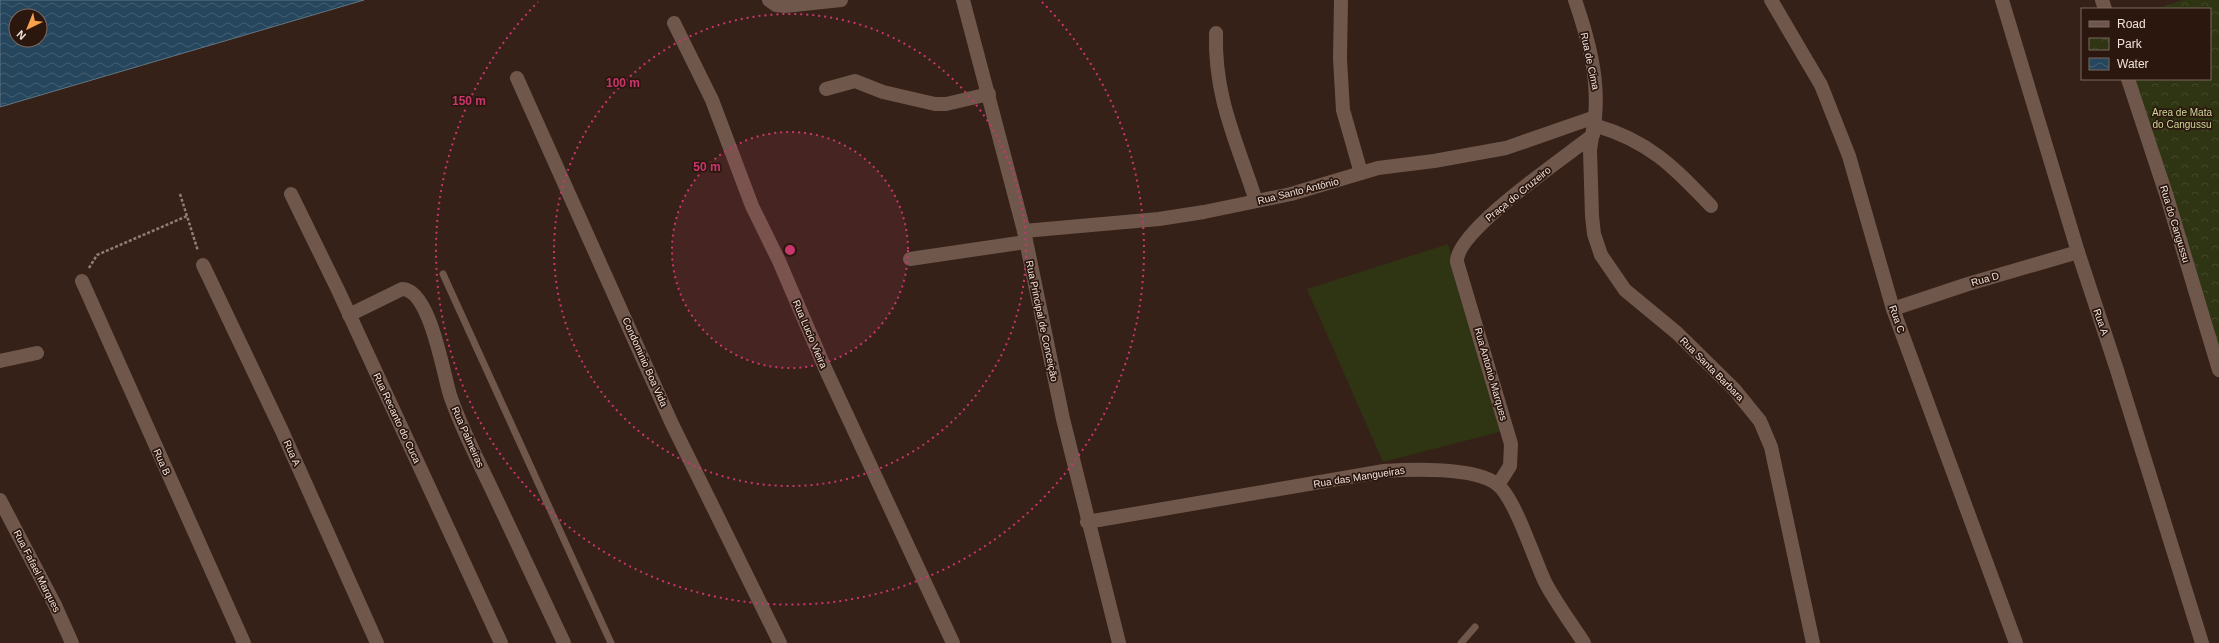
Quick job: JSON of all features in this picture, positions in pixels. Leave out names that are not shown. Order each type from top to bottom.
[{"type":"street","points":[[773,3],[806,4],[841,0]]},
{"type":"street","name":"Rua Principal de Conceição","points":[[964,0],[1025,237],[1047,348],[1087,522],[1119,643]]},
{"type":"street","points":[[1341,0],[1340,59],[1343,110],[1361,173]]},
{"type":"street","name":"Rua de Cima","points":[[1575,0],[1596,80],[1597,96],[1594,126]]},
{"type":"street","name":"Rua C","points":[[1771,0],[1821,85],[1849,156],[1893,309],[2016,643]]},
{"type":"street","name":"Rua A","points":[[2002,0],[2078,252],[2116,367],[2202,643]]},
{"type":"street","name":"Rua Lucio Vieira","points":[[674,23],[712,100],[752,206],[825,368],[953,643]]},
{"type":"street","points":[[1216,33],[1216,67],[1223,106],[1256,201]]},
{"type":"street","name":"Condominio Boa Vida","points":[[517,78],[672,424],[780,643]]},
{"type":"street","points":[[826,90],[855,80],[883,92],[935,104],[946,104],[989,94]]},
{"type":"street","name":"Rua do Cangussu","points":[[2128,80],[2219,370]]},
{"type":"street","points":[[1594,126],[1614,131],[1642,144],[1668,162],[1711,206]]},
{"type":"street","name":"Rua Santo Antônio","points":[[910,259],[1025,237],[1159,219],[1256,201],[1337,181],[1378,168],[1434,161],[1506,148],[1567,127],[1594,126]]},
{"type":"street","name":"Praça do Cruzeiro","points":[[1457,262],[1457,255],[1462,245],[1480,225],[1594,126]]},
{"type":"street","name":"Rua Santa Barbara","points":[[1594,126],[1590,161],[1594,234],[1604,260],[1625,290],[1677,333],[1734,389],[1757,417],[1766,433],[1787,515],[1798,576],[1814,643]]},
{"type":"street","name":"Rua Recanto do Cuca","points":[[291,194],[349,315],[500,643]]},
{"type":"street","name":"Rua D","points":[[1893,309],[1968,284],[2078,252]]},
{"type":"street","name":"Rua Antonio Marques","points":[[1457,262],[1511,444],[1510,466],[1498,485]]},
{"type":"street","name":"Rua A","points":[[203,265],[282,431],[377,643]]},
{"type":"street","name":"Rua B","points":[[82,281],[244,643]]},
{"type":"street","name":"Rua Palmeiras","points":[[349,315],[402,289],[413,292],[423,305],[437,343],[454,406],[564,643]]},
{"type":"street","points":[[0,361],[36,353]]},
{"type":"street","name":"Rua das Mangueiras","points":[[1087,522],[1405,469],[1442,470],[1479,476],[1498,485]]},
{"type":"street","points":[[1498,485],[1511,504],[1546,583],[1584,643]]},
{"type":"street","name":"Rua Fafael Marques","points":[[0,500],[55,605],[72,643]]},
{"type":"lane","points":[[443,274],[611,643]]},
{"type":"lane","points":[[1461,643],[1475,627]]},
{"type":"path","points":[[180,194],[203,265]]},
{"type":"path","points":[[82,281],[97,255],[187,216]]},
{"type":"green space","name":"Area de Mata do Cangussu","points":[[2183,0],[2219,0],[2219,356],[2131,80],[2211,80],[2211,8],[2159,8]]},
{"type":"green space","points":[[1448,244],[1503,431],[1383,462],[1307,289]]},
{"type":"water","points":[[0,0],[364,0],[0,107]]}]
